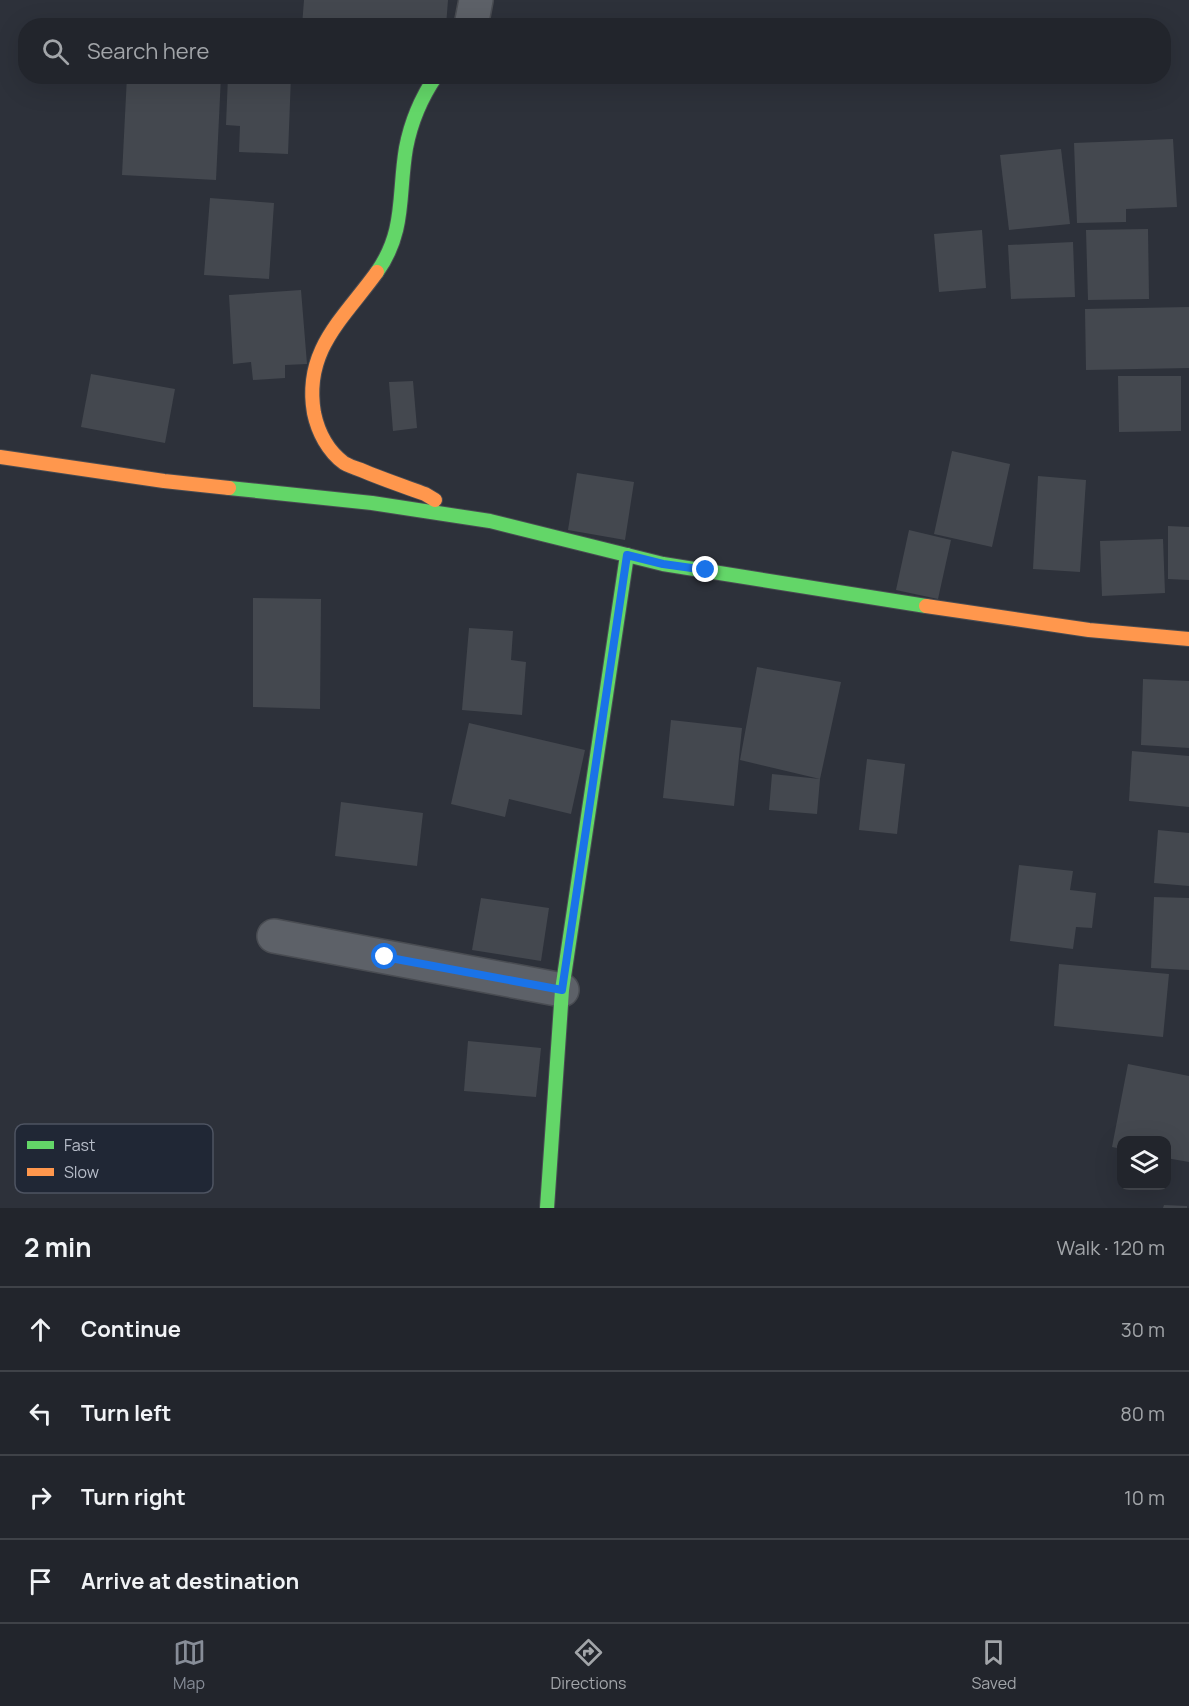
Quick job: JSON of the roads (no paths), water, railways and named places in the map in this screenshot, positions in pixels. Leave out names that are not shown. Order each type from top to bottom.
[{"type":"street","points":[[473,18],[476,0]]},
{"type":"street","points":[[431,84],[423,95],[410,127],[403,165],[395,240],[381,268],[327,336],[316,361],[312,393],[315,419],[327,446],[345,464],[425,494],[462,517]]},
{"type":"street","points":[[0,457],[164,481],[372,503],[490,521],[663,564],[987,616],[1089,630],[1189,639]]},
{"type":"street","points":[[547,1208],[562,990],[627,555]]},
{"type":"street","points":[[274,936],[562,990]]}]
